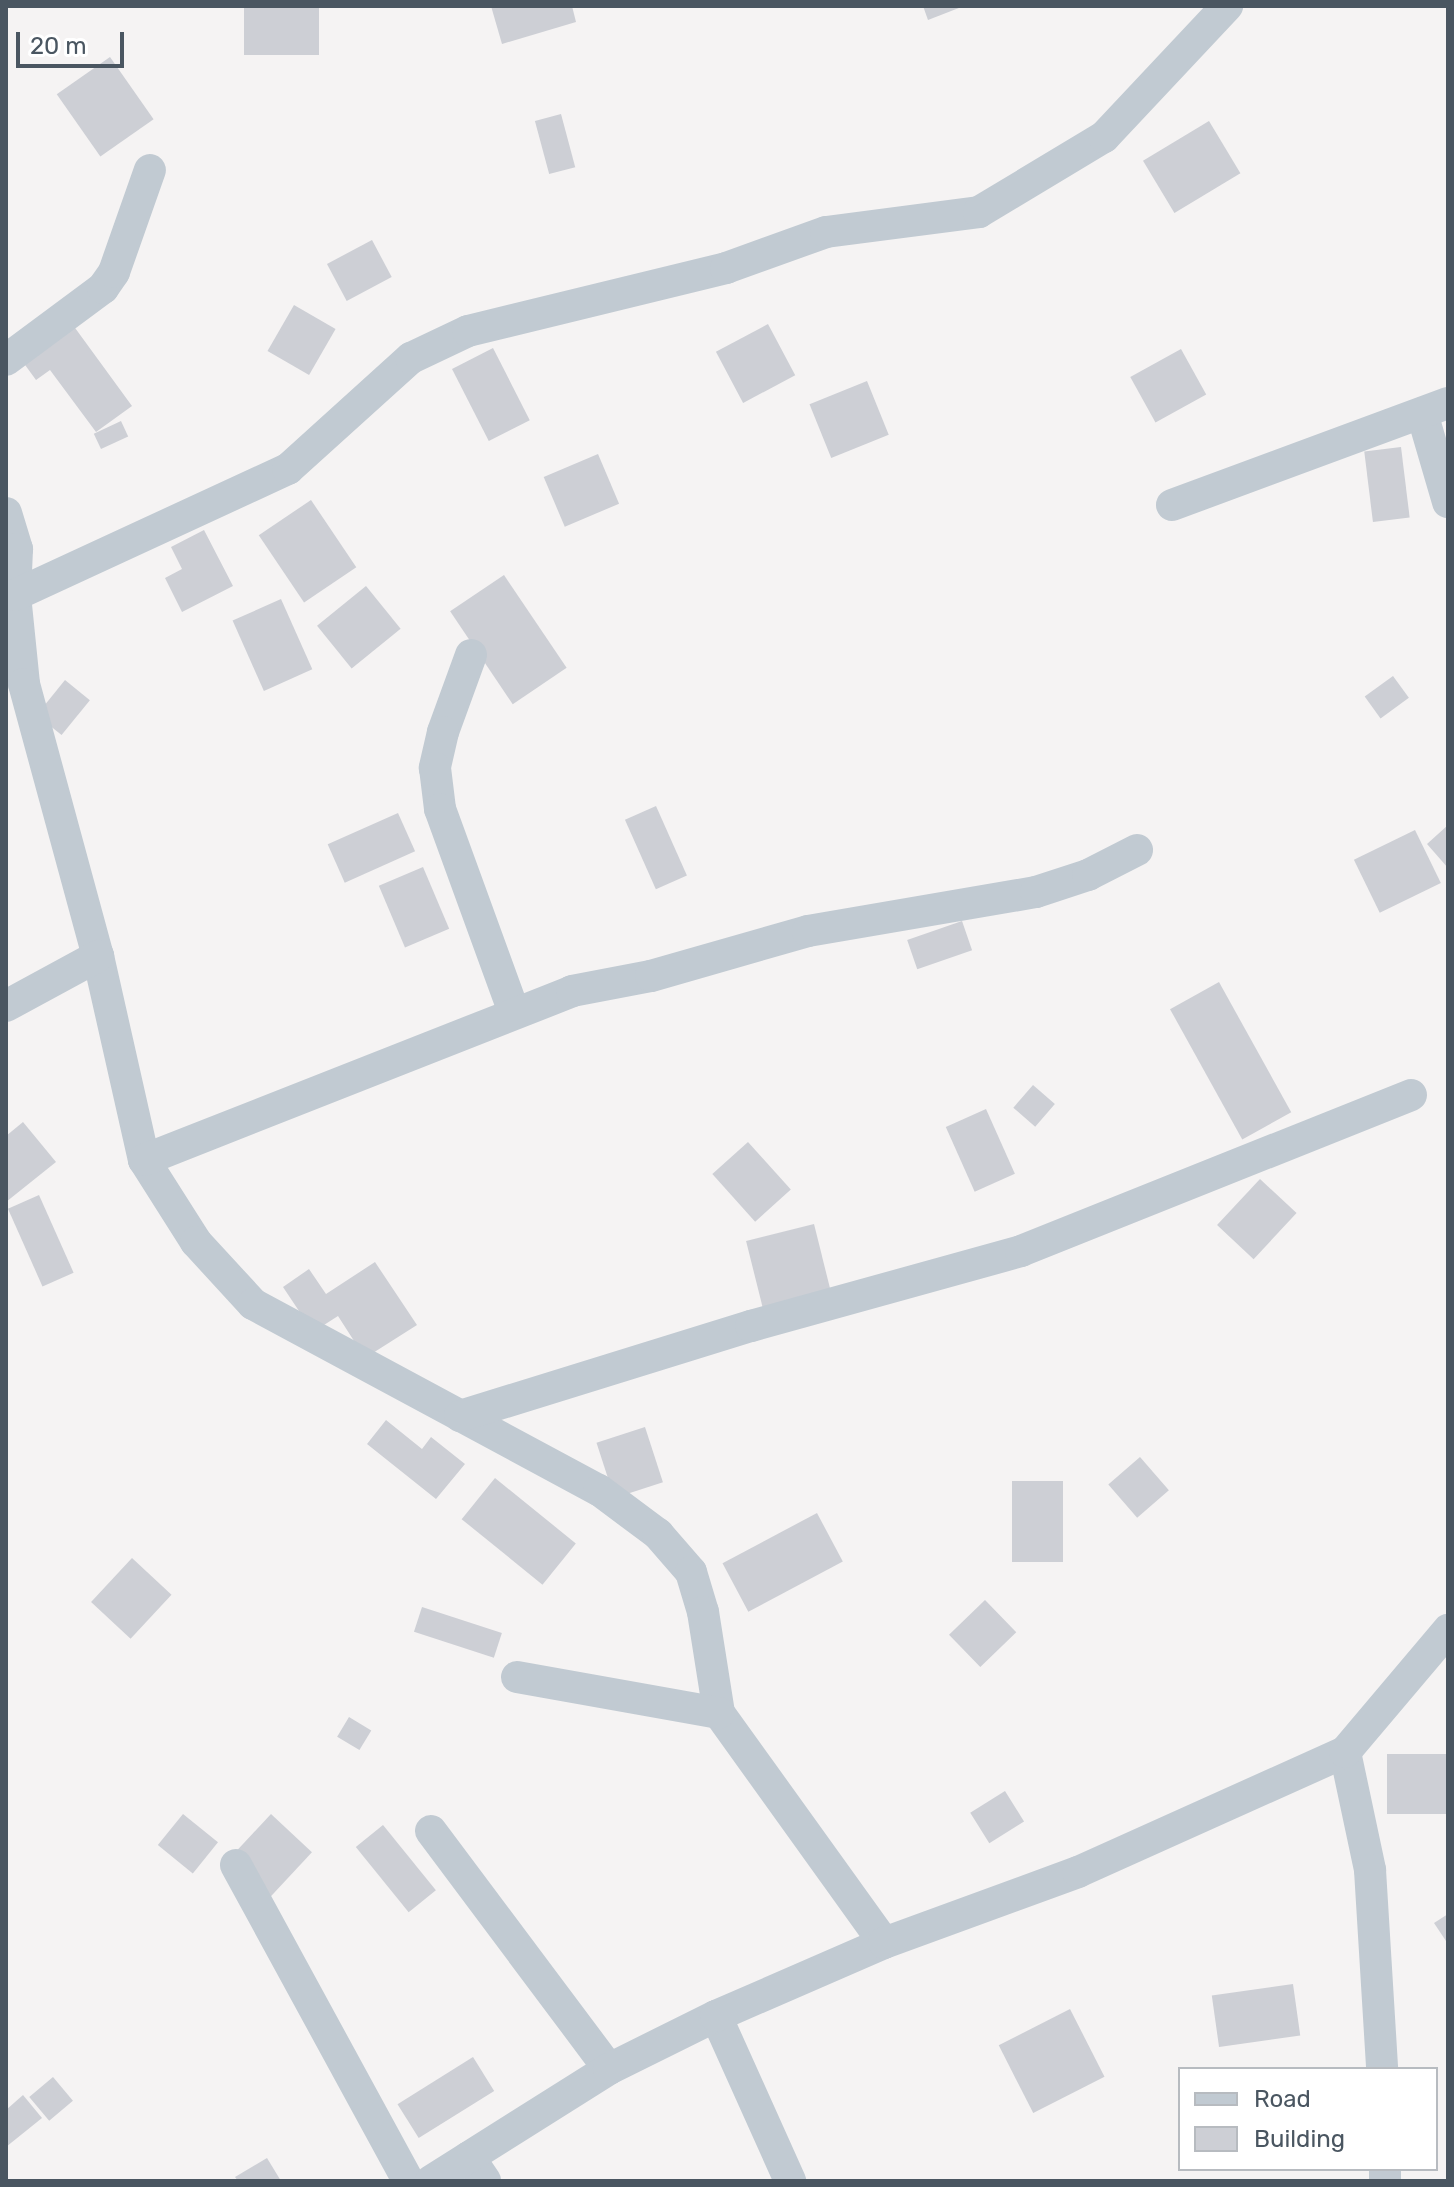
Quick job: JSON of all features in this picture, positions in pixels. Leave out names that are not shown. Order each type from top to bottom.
[{"type":"street","points":[[15,595],[288,469],[411,358],[468,331],[726,268],[826,232],[979,212],[1104,137],[1227,6]]},
{"type":"street","points":[[6,360],[103,288],[114,272],[150,170]]},
{"type":"street","points":[[1172,505],[1435,408],[1448,502]]},
{"type":"street","points":[[6,513],[17,549],[15,595],[24,684],[98,956],[144,1160],[196,1242],[253,1304],[599,1490],[666,1543],[691,1572],[703,1612],[719,1713],[884,1943]]},
{"type":"street","points":[[471,655],[440,744],[435,768],[440,809],[514,1012]]},
{"type":"street","points":[[144,1160],[572,991],[651,976],[808,931],[1036,892],[1088,875],[1137,850]]},
{"type":"street","points":[[6,1006],[98,956]]},
{"type":"street","points":[[460,1416],[751,1326],[1021,1251],[1411,1095]]},
{"type":"street","points":[[431,2181],[477,2169],[609,2069],[716,2016],[884,1943],[1078,1872],[1345,1752],[1448,1630]]},
{"type":"street","points":[[517,1677],[719,1713]]},
{"type":"street","points":[[1345,1752],[1370,1870],[1382,2067]]},
{"type":"street","points":[[431,1831],[609,2069]]},
{"type":"street","points":[[236,1865],[408,2181]]},
{"type":"street","points":[[716,2016],[790,2181]]},
{"type":"building","points":[[244,6],[319,6],[319,55],[244,55]]},
{"type":"building","points":[[491,6],[572,6],[576,22],[502,44]]},
{"type":"building","points":[[923,6],[964,6],[928,20]]},
{"type":"building","points":[[110,57],[154,119],[100,157],[57,94]]},
{"type":"building","points":[[561,114],[575,167],[549,174],[535,121]]},
{"type":"building","points":[[1209,121],[1240,173],[1174,213],[1143,161]]},
{"type":"building","points":[[372,240],[392,277],[347,301],[327,264]]},
{"type":"building","points":[[294,305],[336,329],[309,375],[268,351]]},
{"type":"building","points":[[70,321],[132,406],[96,432],[50,370],[36,380],[20,358]]},
{"type":"building","points":[[768,324],[795,375],[743,403],[716,352]]},
{"type":"building","points":[[493,348],[530,420],[489,441],[452,369]]},
{"type":"building","points":[[1181,349],[1206,394],[1155,423],[1130,377]]},
{"type":"building","points":[[867,381],[889,435],[831,458],[810,404]]},
{"type":"building","points":[[121,421],[128,436],[101,449],[94,434]]},
{"type":"building","points":[[1401,447],[1410,517],[1373,522],[1364,452]]},
{"type":"building","points":[[598,454],[619,504],[565,527],[544,477]]},
{"type":"building","points":[[311,500],[356,567],[304,602],[259,535]]},
{"type":"building","points":[[204,530],[233,586],[182,612],[165,578],[182,569],[171,547]]},
{"type":"building","points":[[504,575],[567,668],[513,704],[450,611]]},
{"type":"building","points":[[366,586],[401,629],[352,668],[317,626]]},
{"type":"building","points":[[281,599],[312,669],[264,691],[233,621]]},
{"type":"building","points":[[1393,676],[1409,698],[1381,718],[1365,697]]},
{"type":"building","points":[[65,680],[90,700],[62,735],[37,715]]},
{"type":"building","points":[[656,806],[687,875],[656,889],[625,820]]},
{"type":"building","points":[[398,813],[415,851],[345,883],[328,844]]},
{"type":"building","points":[[1448,825],[1448,868],[1427,844]]},
{"type":"building","points":[[1415,830],[1441,883],[1380,913],[1354,860]]},
{"type":"building","points":[[423,867],[449,929],[405,947],[379,886]]},
{"type":"building","points":[[962,921],[972,950],[917,969],[907,940]]},
{"type":"building","points":[[1219,982],[1291,1112],[1242,1139],[1170,1009]]},
{"type":"building","points":[[1033,1085],[1055,1104],[1035,1127],[1013,1108]]},
{"type":"building","points":[[986,1109],[1015,1174],[975,1192],[946,1127]]},
{"type":"building","points":[[23,1122],[56,1162],[6,1202],[6,1136]]},
{"type":"building","points":[[748,1142],[791,1190],[755,1222],[712,1174]]},
{"type":"building","points":[[1260,1179],[1297,1213],[1254,1259],[1217,1225]]},
{"type":"building","points":[[39,1195],[74,1273],[43,1286],[8,1209]]},
{"type":"building","points":[[814,1224],[830,1290],[763,1307],[746,1241]]},
{"type":"building","points":[[375,1262],[417,1325],[365,1358],[338,1316],[313,1332],[283,1287],[309,1269],[326,1294]]},
{"type":"building","points":[[386,1420],[422,1449],[431,1437],[465,1464],[436,1499],[367,1444]]},
{"type":"building","points":[[645,1427],[663,1482],[614,1498],[596,1443]]},
{"type":"building","points":[[1140,1457],[1169,1490],[1137,1518],[1108,1485]]},
{"type":"building","points":[[495,1478],[576,1543],[542,1585],[462,1519]]},
{"type":"building","points":[[1012,1481],[1063,1481],[1063,1562],[1012,1562]]},
{"type":"building","points":[[817,1513],[843,1562],[748,1612],[723,1563]]},
{"type":"building","points":[[132,1558],[171,1595],[131,1639],[91,1602]]},
{"type":"building","points":[[985,1600],[1016,1632],[980,1667],[949,1635]]},
{"type":"building","points":[[422,1607],[502,1633],[494,1658],[414,1632]]},
{"type":"building","points":[[349,1717],[371,1730],[359,1750],[337,1737]]},
{"type":"building","points":[[1387,1754],[1448,1754],[1448,1814],[1387,1814]]},
{"type":"building","points":[[1005,1791],[1024,1822],[989,1843],[970,1813]]},
{"type":"building","points":[[183,1814],[218,1842],[193,1873],[158,1845]]},
{"type":"building","points":[[271,1814],[312,1852],[265,1903],[224,1864]]},
{"type":"building","points":[[383,1825],[436,1890],[409,1912],[356,1847]]},
{"type":"building","points":[[1448,1914],[1448,1944],[1434,1923]]},
{"type":"building","points":[[1293,1984],[1300,2035],[1219,2047],[1212,1995]]},
{"type":"building","points":[[1070,2009],[1105,2077],[1033,2113],[999,2045]]},
{"type":"building","points":[[473,2057],[494,2091],[419,2138],[398,2104]]},
{"type":"building","points":[[53,2077],[73,2101],[49,2121],[29,2097]]},
{"type":"building","points":[[23,2095],[42,2118],[6,2147],[6,2110]]},
{"type":"building","points":[[267,2158],[281,2181],[238,2181],[235,2177]]}]
